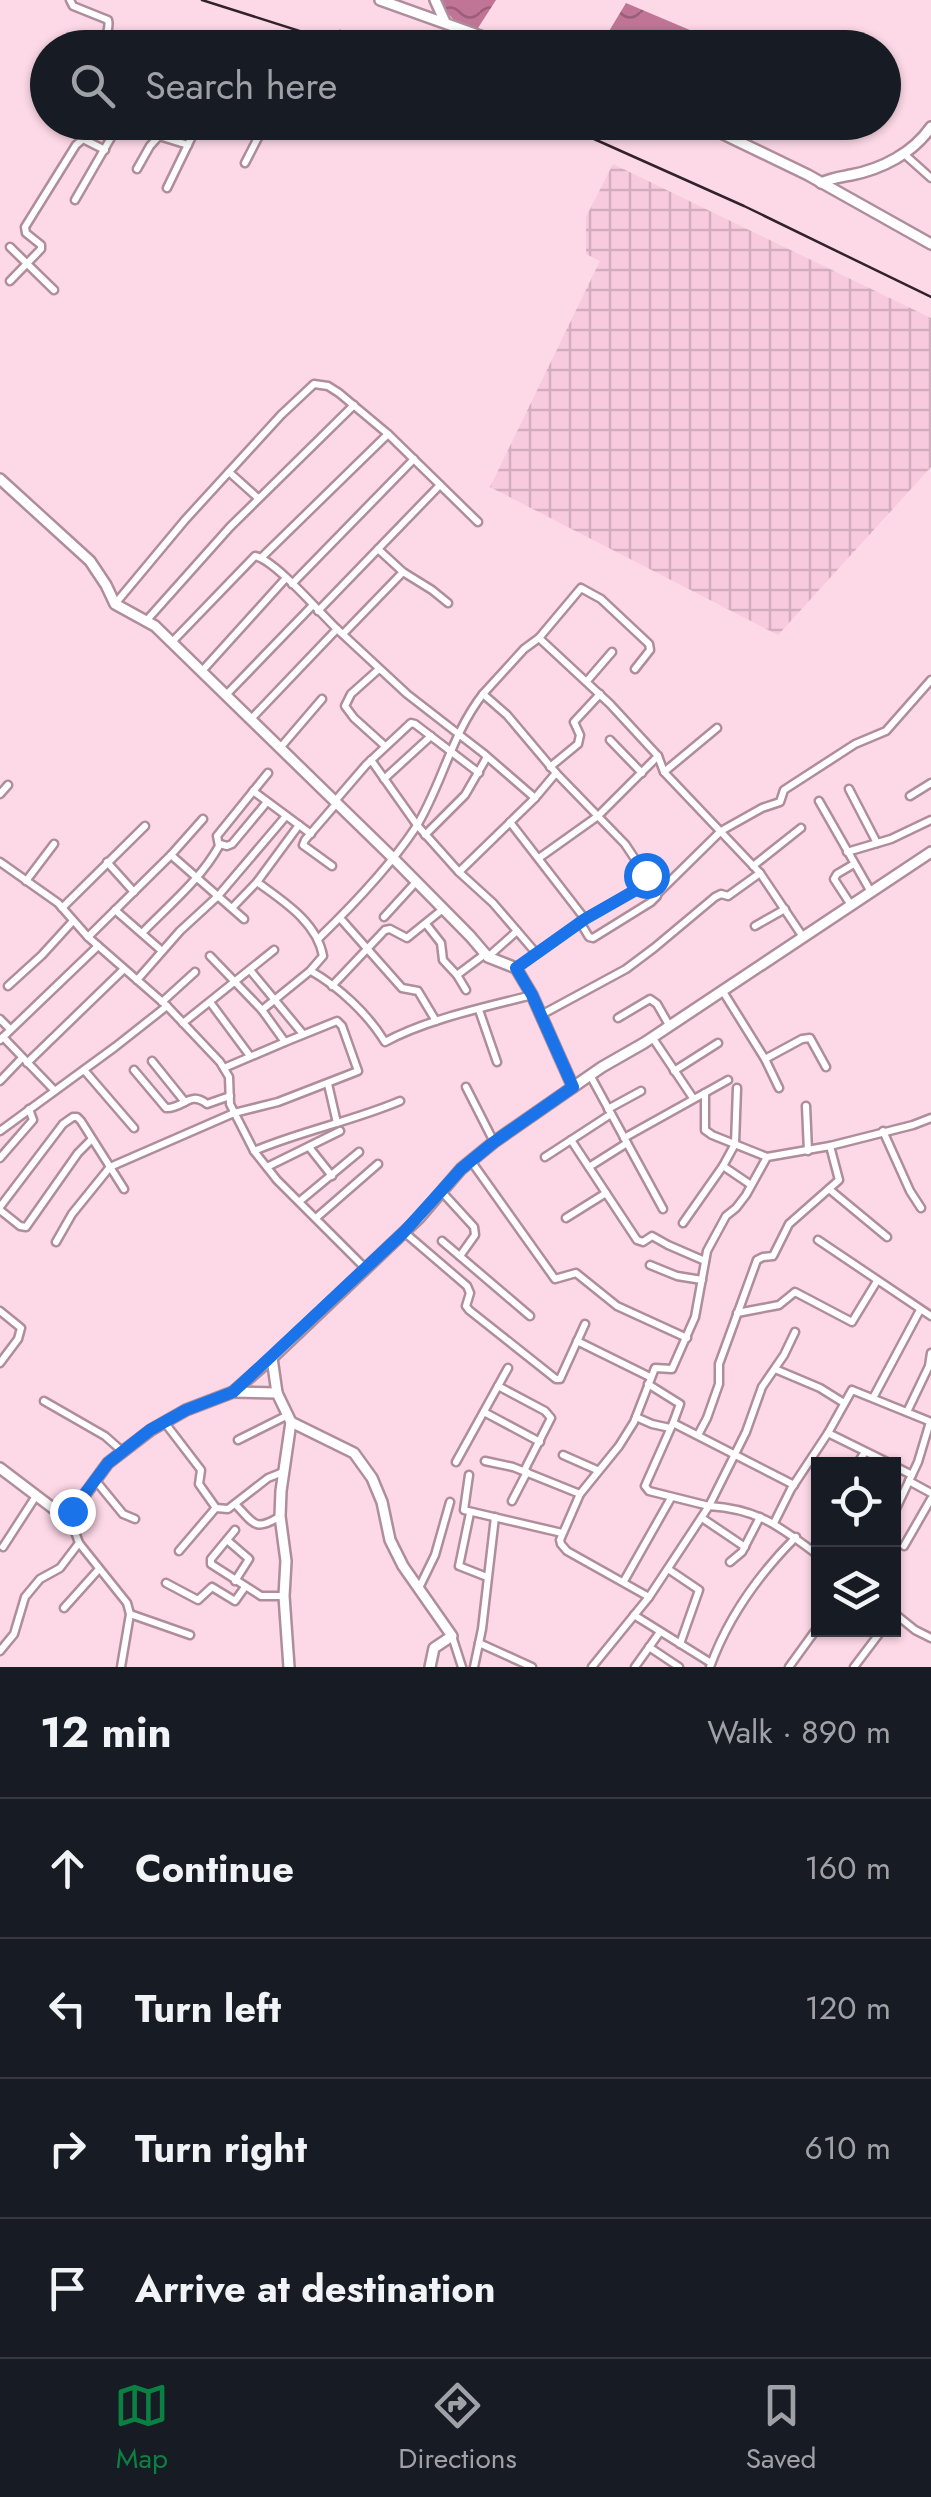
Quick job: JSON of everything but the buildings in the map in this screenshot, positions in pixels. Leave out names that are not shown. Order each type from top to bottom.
[{"type":"street","points":[[70,0],[73,6],[108,20],[108,30]]},
{"type":"street","points":[[380,0],[466,30]]},
{"type":"street","points":[[436,0],[445,22]]},
{"type":"street","points":[[821,183],[878,168],[909,151],[931,127]]},
{"type":"street","points":[[10,281],[42,248],[25,227],[76,146],[83,140],[105,150]]},
{"type":"street","points":[[76,200],[110,140]]},
{"type":"street","points":[[137,169],[155,140]]},
{"type":"street","points":[[174,140],[188,144]]},
{"type":"street","points":[[168,188],[190,140]]},
{"type":"street","points":[[245,163],[257,140]]},
{"type":"street","points":[[735,140],[808,175],[931,244]]},
{"type":"street","points":[[903,154],[931,178]]},
{"type":"street","points":[[10,247],[54,290]]},
{"type":"street","points":[[115,604],[185,520],[280,415],[314,384],[328,386],[354,405],[478,522]]},
{"type":"street","points":[[148,620],[209,549],[354,405]]},
{"type":"street","points":[[262,558],[388,434]]},
{"type":"street","points":[[202,671],[414,459]]},
{"type":"street","points":[[229,472],[258,498]]},
{"type":"street","points":[[0,479],[90,561],[115,604],[148,620],[172,642],[486,956],[516,968],[573,1087]]},
{"type":"street","points":[[226,695],[440,485]]},
{"type":"street","points":[[378,549],[448,603]]},
{"type":"street","points":[[172,642],[258,555],[406,694],[534,798]]},
{"type":"street","points":[[251,719],[403,572]]},
{"type":"street","points":[[318,940],[417,826],[467,716],[483,694],[539,638],[576,592],[583,589],[601,599],[649,644],[650,650],[635,669]]},
{"type":"street","points":[[539,638],[587,681],[658,756],[664,772],[760,873],[803,937]]},
{"type":"street","points":[[587,681],[612,652]]},
{"type":"street","points":[[379,669],[351,694],[345,706],[385,746]]},
{"type":"street","points":[[510,822],[593,938],[650,902],[721,831],[780,802],[784,790],[854,744],[886,731],[931,680]]},
{"type":"street","points":[[483,694],[625,844],[658,894]]},
{"type":"street","points":[[459,872],[534,798],[578,744],[580,736],[574,722],[600,694]]},
{"type":"street","points":[[280,748],[322,699]]},
{"type":"street","points":[[332,866],[304,848],[304,843],[371,760],[411,723],[479,773]]},
{"type":"street","points":[[664,772],[717,728]]},
{"type":"street","points":[[384,778],[431,736]]},
{"type":"street","points":[[610,740],[642,773]]},
{"type":"street","points":[[539,858],[598,816],[658,756]]},
{"type":"street","points":[[426,835],[465,794],[487,757]]},
{"type":"street","points":[[371,760],[417,826],[536,953]]},
{"type":"street","points":[[142,933],[219,848],[218,836],[268,774]]},
{"type":"street","points":[[910,796],[931,783]]},
{"type":"street","points":[[0,794],[8,786]]},
{"type":"street","points":[[849,789],[876,843]]},
{"type":"street","points":[[253,792],[310,834]]},
{"type":"street","points":[[820,800],[871,892]]},
{"type":"street","points":[[219,844],[232,844],[267,802]]},
{"type":"street","points":[[137,980],[180,931],[218,896],[286,816]]},
{"type":"street","points":[[88,937],[203,819]]},
{"type":"street","points":[[847,852],[931,820]]},
{"type":"street","points":[[232,908],[257,882],[299,825]]},
{"type":"street","points":[[62,908],[144,826]]},
{"type":"street","points":[[752,866],[801,828]]},
{"type":"street","points":[[26,881],[54,844]]},
{"type":"street","points":[[0,1468],[54,1509],[72,1511],[108,1463],[150,1430],[186,1410],[233,1392],[272,1358],[494,1142],[931,852]]},
{"type":"street","points":[[171,855],[244,919]]},
{"type":"street","points":[[0,862],[62,908],[88,937],[164,1004],[224,1068],[229,1076],[234,1113],[254,1150],[366,1269]]},
{"type":"street","points":[[107,862],[134,892]]},
{"type":"street","points":[[851,905],[834,879],[854,864]]},
{"type":"street","points":[[541,1015],[626,968],[716,897],[728,896],[760,873]]},
{"type":"street","points":[[257,882],[304,919],[324,956],[262,1010]]},
{"type":"street","points":[[384,917],[416,882]]},
{"type":"street","points":[[516,968],[582,921],[650,882]]},
{"type":"street","points":[[754,926],[785,909]]},
{"type":"street","points":[[116,910],[162,951]]},
{"type":"street","points":[[332,986],[387,928],[407,938],[444,910]]},
{"type":"street","points":[[340,918],[402,988],[421,995],[436,1022]]},
{"type":"street","points":[[8,986],[42,956],[73,920]]},
{"type":"street","points":[[426,924],[441,943],[444,960],[466,990]]},
{"type":"street","points":[[457,975],[518,931]]},
{"type":"street","points":[[54,1090],[1,1039],[98,946]]},
{"type":"street","points":[[183,1023],[274,950]]},
{"type":"street","points":[[210,956],[262,1010],[285,1042]]},
{"type":"street","points":[[0,1081],[124,969]]},
{"type":"street","points":[[250,970],[304,1034]]},
{"type":"street","points":[[310,971],[376,1027],[385,1042],[402,1032],[532,995]]},
{"type":"street","points":[[0,1130],[84,1070],[164,1004],[194,972]]},
{"type":"street","points":[[722,990],[766,1059],[779,1088]]},
{"type":"street","points":[[618,1018],[650,999],[669,1026]]},
{"type":"street","points":[[210,1002],[250,1056]]},
{"type":"street","points":[[478,1010],[497,1062]]},
{"type":"street","points":[[0,1019],[10,1029]]},
{"type":"street","points":[[56,1242],[72,1214],[110,1167],[234,1113],[261,1108],[358,1071],[342,1026],[334,1022],[224,1068]]},
{"type":"street","points":[[652,1038],[693,1098]]},
{"type":"street","points":[[766,1059],[810,1038],[826,1067]]},
{"type":"street","points":[[674,1071],[718,1043]]},
{"type":"street","points":[[152,1061],[184,1102]]},
{"type":"street","points":[[84,1070],[134,1128]]},
{"type":"street","points":[[134,1070],[166,1108],[200,1098],[207,1104],[230,1096]]},
{"type":"street","points":[[590,1075],[663,1209]]},
{"type":"street","points":[[589,1167],[693,1098],[728,1080]]},
{"type":"street","points":[[328,1084],[339,1127]]},
{"type":"street","points":[[466,1087],[494,1142]]},
{"type":"street","points":[[684,1223],[735,1144],[737,1088]]},
{"type":"street","points":[[545,1156],[641,1090]]},
{"type":"street","points":[[705,1092],[705,1130],[766,1157],[808,1151],[930,1121]]},
{"type":"street","points":[[254,1150],[339,1127],[400,1102]]},
{"type":"street","points":[[806,1106],[808,1151]]},
{"type":"street","points":[[0,1158],[33,1120],[28,1109]]},
{"type":"street","points":[[92,1140],[78,1153],[26,1227],[0,1208],[73,1116],[78,1117],[124,1189]]},
{"type":"street","points":[[267,1167],[339,1127]]},
{"type":"street","points":[[883,1132],[921,1208]]},
{"type":"street","points":[[570,1140],[639,1242],[652,1236],[704,1260]]},
{"type":"street","points":[[698,1435],[719,1384],[719,1364],[757,1260],[773,1256],[789,1224],[839,1180],[830,1146]]},
{"type":"street","points":[[308,1147],[332,1176]]},
{"type":"street","points":[[300,1202],[358,1152]]},
{"type":"street","points":[[649,1597],[563,1548],[560,1540],[580,1494],[619,1446],[636,1416],[655,1368],[672,1368],[695,1317],[707,1250],[766,1157]]},
{"type":"street","points":[[471,1161],[552,1277],[559,1280],[571,1274],[581,1276],[618,1306],[686,1338]]},
{"type":"street","points":[[316,1218],[378,1164]]},
{"type":"street","points":[[723,1166],[750,1185]]},
{"type":"street","points":[[829,1189],[887,1236]]},
{"type":"street","points":[[442,1192],[474,1227],[475,1235],[460,1256]]},
{"type":"street","points":[[566,1218],[606,1193]]},
{"type":"street","points":[[404,1232],[466,1286],[470,1293],[466,1306],[470,1310],[553,1378],[562,1377],[585,1324]]},
{"type":"street","points":[[818,1240],[931,1316]]},
{"type":"street","points":[[442,1241],[530,1316]]},
{"type":"street","points":[[650,1265],[677,1276],[702,1280]]},
{"type":"street","points":[[737,1313],[779,1306],[794,1292],[852,1322],[877,1281]]},
{"type":"street","points":[[0,1310],[22,1328],[0,1363]]},
{"type":"street","points":[[873,1398],[920,1310]]},
{"type":"street","points":[[592,1667],[649,1597],[702,1518],[762,1387],[796,1332]]},
{"type":"street","points":[[578,1342],[649,1380],[680,1404],[645,1486],[649,1491],[709,1506],[738,1508],[774,1523],[811,1550]]},
{"type":"street","points":[[907,1412],[929,1366],[931,1352]]},
{"type":"street","points":[[272,1358],[277,1393],[290,1418],[280,1516],[286,1561],[288,1667]]},
{"type":"street","points":[[456,1462],[508,1368]]},
{"type":"street","points":[[775,1369],[820,1388],[844,1404]]},
{"type":"street","points":[[498,1386],[549,1416],[512,1501]]},
{"type":"street","points":[[774,1523],[852,1390],[930,1422],[901,1499]]},
{"type":"street","points":[[233,1392],[277,1393]]},
{"type":"street","points":[[44,1401],[105,1436],[124,1452]]},
{"type":"street","points":[[484,1412],[540,1442]]},
{"type":"street","points":[[636,1416],[698,1435],[794,1485]]},
{"type":"street","points":[[238,1440],[290,1418]]},
{"type":"street","points":[[290,1418],[354,1453],[372,1478],[402,1566],[452,1636],[462,1667]]},
{"type":"street","points":[[164,1422],[199,1466],[199,1484],[216,1508],[228,1509],[268,1478],[284,1472]]},
{"type":"street","points":[[828,1433],[875,1457]]},
{"type":"street","points":[[862,1457],[865,1452]]},
{"type":"street","points":[[562,1455],[597,1470]]},
{"type":"street","points":[[485,1461],[525,1471],[580,1494]]},
{"type":"street","points":[[901,1471],[931,1496],[904,1546]]},
{"type":"street","points":[[469,1476],[463,1508],[562,1533]]},
{"type":"street","points":[[96,1481],[122,1514],[135,1519]]},
{"type":"street","points":[[3,1547],[36,1496]]},
{"type":"street","points":[[624,1582],[671,1498]]},
{"type":"street","points":[[419,1589],[450,1502]]},
{"type":"street","points":[[235,1504],[258,1525],[264,1526],[280,1516]]},
{"type":"street","points":[[178,1552],[216,1508]]},
{"type":"street","points":[[68,1512],[79,1543],[127,1603],[130,1614],[120,1667]]},
{"type":"street","points":[[470,1512],[460,1566],[487,1577]]},
{"type":"street","points":[[474,1667],[496,1517]]},
{"type":"street","points":[[730,1562],[745,1547],[760,1517]]},
{"type":"street","points":[[702,1518],[745,1547]]},
{"type":"street","points":[[235,1530],[210,1562],[261,1596],[284,1596]]},
{"type":"street","points":[[634,1615],[711,1665],[734,1614],[776,1557],[796,1538]]},
{"type":"street","points":[[227,1540],[249,1559],[235,1580]]},
{"type":"street","points":[[0,1651],[14,1634],[25,1598],[40,1579],[60,1568],[79,1543]]},
{"type":"street","points":[[64,1608],[99,1569]]},
{"type":"street","points":[[668,1570],[700,1590],[680,1644]]},
{"type":"street","points":[[166,1583],[198,1600],[212,1587],[235,1600],[245,1587]]},
{"type":"street","points":[[130,1614],[190,1635]]},
{"type":"street","points":[[901,1619],[931,1638]]},
{"type":"street","points":[[636,1667],[660,1632]]},
{"type":"street","points":[[430,1667],[438,1642],[452,1636]]},
{"type":"street","points":[[788,1667],[811,1636]]},
{"type":"street","points":[[854,1667],[877,1637]]},
{"type":"street","points":[[479,1643],[532,1667]]},
{"type":"street","points":[[649,1646],[677,1666]]},
{"type":"shaded area","points":[[613,164],[931,318],[931,467],[778,635],[490,487],[600,261],[586,254],[586,217]]},
{"type":"water","points":[[440,0],[496,0],[478,28],[472,29],[455,21]]},
{"type":"water","points":[[626,3],[690,30],[610,30]]},
{"type":"railway","points":[[202,0],[296,30]]},
{"type":"railway","points":[[596,140],[931,297]]},
{"type":"route","points":[[72,1511],[108,1463],[150,1430],[186,1410],[233,1392],[419,1218],[461,1169],[573,1087],[516,968],[585,919],[650,882],[646,875]]}]
